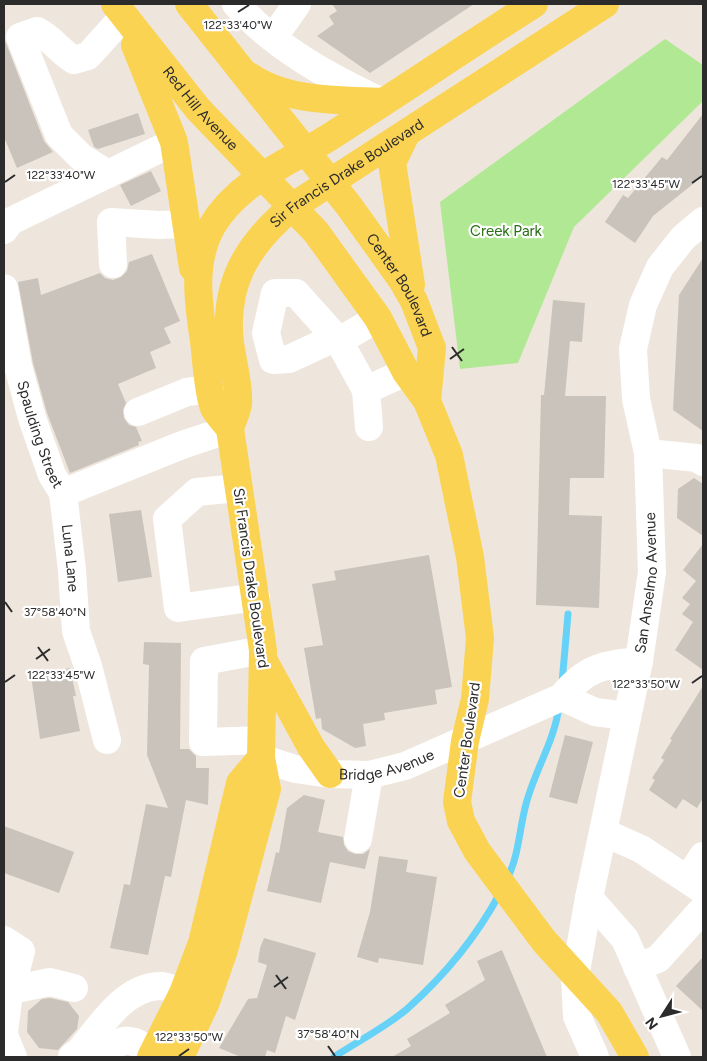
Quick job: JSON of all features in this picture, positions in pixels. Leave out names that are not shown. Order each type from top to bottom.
[{"type":"main road","points":[[189,4],[330,182]]},
{"type":"main road","points":[[209,4],[223,47]]},
{"type":"main road","name":"Sir Francis Drake Boulevard","points":[[230,429],[214,407],[198,300],[201,257],[210,230],[234,199],[262,176],[382,102],[534,4]]},
{"type":"main road","name":"Sir Francis Drake Boulevard","points":[[180,1057],[206,1002],[237,907],[267,789],[261,749],[264,656],[230,429],[238,403],[229,329],[230,303],[236,279],[245,258],[257,240],[292,207],[605,4]]},
{"type":"main road","points":[[120,10],[174,142],[198,300]]},
{"type":"main road","name":"Red Hill Avenue","points":[[120,10],[198,109],[292,207]]},
{"type":"main road","points":[[241,71],[260,84],[280,91],[318,98],[382,102]]},
{"type":"main road","points":[[406,134],[392,163],[414,301]]},
{"type":"main road","name":"Center Boulevard","points":[[330,182],[390,259],[414,301],[432,348],[427,401]]},
{"type":"main road","name":"Center Boulevard","points":[[292,207],[316,232],[378,318],[406,372],[427,401],[449,455],[470,557],[480,638],[475,699],[465,741],[457,802],[461,821],[477,851],[544,941],[609,1012],[635,1057]]},
{"type":"main road","points":[[264,656],[311,747],[330,774]]},
{"type":"main road","points":[[152,1055],[184,993],[202,943],[214,902],[240,783],[261,749]]},
{"type":"street","points":[[236,4],[273,38],[333,78],[382,102]]},
{"type":"street","points":[[273,38],[297,4]]},
{"type":"street","points":[[108,174],[81,157],[59,135],[20,37],[37,31],[47,36],[61,52],[74,60],[88,56],[120,10]]},
{"type":"street","points":[[4,230],[11,221],[174,142]]},
{"type":"street","name":"San Anselmo Avenue","points":[[595,1057],[578,1016],[575,977],[588,898],[639,661],[652,572],[648,453],[636,399],[632,350],[643,305],[660,267],[683,238],[703,221]]},
{"type":"street","points":[[112,264],[111,222],[159,225],[187,224]]},
{"type":"street","name":"Spaulding Street","points":[[4,288],[18,366],[32,418],[52,475],[63,493],[182,445],[230,429]]},
{"type":"street","points":[[369,427],[366,390],[339,340],[378,318]]},
{"type":"street","points":[[366,390],[406,372]]},
{"type":"street","points":[[138,412],[188,392],[210,388]]},
{"type":"street","points":[[648,453],[697,458],[703,462]]},
{"type":"street","points":[[238,488],[197,492],[167,519],[178,608],[256,597]]},
{"type":"street","name":"Luna Lane","points":[[63,493],[72,570],[76,631],[88,666],[107,740]]},
{"type":"street","points":[[261,749],[203,742],[204,661],[264,656]]},
{"type":"street","name":"Bridge Avenue","points":[[261,749],[295,770],[330,774],[369,775],[404,766],[518,718],[572,702],[573,683],[603,665],[639,661]]},
{"type":"street","points":[[572,702],[595,712],[627,716]]},
{"type":"street","points":[[358,839],[369,775]]},
{"type":"street","points":[[603,832],[641,849],[696,885],[703,856]]},
{"type":"street","points":[[588,898],[625,939],[677,1057]]},
{"type":"street","points":[[638,968],[658,959],[703,909]]},
{"type":"street","points":[[4,940],[21,951],[8,1001],[4,1033],[13,1057]]},
{"type":"street","points":[[12,990],[50,982],[74,988]]},
{"type":"street","points":[[72,1057],[79,1052],[117,1007],[139,989],[162,986],[184,993]]},
{"type":"street","points":[[100,1057],[116,1043],[127,1039],[139,1043],[152,1055]]},
{"type":"green space","name":"Creek Park","points":[[665,39],[703,65],[703,101],[574,227],[518,363],[460,369],[440,202]]},
{"type":"building","points":[[332,4],[474,4],[370,73],[317,36],[334,24],[329,16],[337,11]]},
{"type":"building","points":[[4,38],[44,141],[53,152],[17,168],[4,137]]},
{"type":"building","points":[[138,113],[145,134],[98,149],[94,147],[88,130]]},
{"type":"building","points":[[703,114],[703,176],[653,216],[635,243],[605,222],[623,195],[628,198],[662,157],[667,160]]},
{"type":"building","points":[[151,171],[161,191],[131,206],[120,185]]},
{"type":"building","points":[[152,254],[180,321],[164,328],[171,343],[150,352],[156,368],[118,384],[126,403],[123,410],[124,418],[129,425],[136,427],[142,441],[138,442],[139,445],[70,473],[47,413],[33,363],[18,282],[38,278],[41,295],[100,273],[105,278],[113,280],[121,277],[127,271],[129,262]]},
{"type":"building","points":[[703,258],[703,431],[673,410],[679,295]]},
{"type":"building","points":[[553,300],[585,303],[582,342],[570,341],[565,396],[606,396],[604,478],[570,478],[569,515],[602,516],[599,608],[536,605],[541,395],[544,395]]},
{"type":"building","points":[[694,478],[703,484],[703,536],[677,518],[678,489]]},
{"type":"building","points":[[141,510],[152,577],[118,582],[109,514]]},
{"type":"building","points":[[703,544],[703,670],[675,650],[693,622],[682,614],[690,604],[682,598],[696,581],[683,570]]},
{"type":"building","points":[[429,555],[452,687],[435,690],[437,704],[384,713],[385,720],[363,724],[366,746],[355,748],[322,729],[321,718],[316,719],[304,648],[323,645],[312,584],[336,580],[334,571]]},
{"type":"building","points":[[144,642],[181,643],[180,749],[189,749],[196,756],[196,768],[209,768],[208,805],[186,800],[171,877],[165,876],[148,955],[110,948],[124,884],[130,885],[146,804],[168,808],[147,755],[149,665],[143,664]]},
{"type":"building","points":[[70,668],[76,696],[73,696],[80,731],[40,739],[31,675]]},
{"type":"building","points":[[703,686],[703,798],[697,808],[683,799],[676,809],[649,790],[655,780],[652,778],[664,760],[661,758],[672,740],[670,739]]},
{"type":"building","points":[[565,735],[593,742],[577,804],[549,797]]},
{"type":"building","points":[[304,795],[325,800],[318,832],[343,837],[344,845],[348,851],[355,854],[363,854],[370,849],[365,869],[330,862],[321,903],[267,891],[276,852],[279,853],[287,808]]},
{"type":"building","points":[[4,826],[74,852],[59,893],[4,873]]},
{"type":"building","points":[[379,856],[408,860],[406,872],[437,877],[423,965],[379,958],[378,963],[357,957],[370,912]]},
{"type":"building","points":[[264,938],[316,953],[295,1020],[286,1016],[275,1053],[267,1050],[265,1057],[241,1057],[219,1048],[248,999],[257,998],[267,965],[258,962]]},
{"type":"building","points":[[502,950],[547,1057],[392,1057],[411,1046],[407,1039],[450,1013],[445,1005],[485,980],[477,961]]},
{"type":"building","points":[[703,957],[703,1011],[676,986]]},
{"type":"building","points":[[50,998],[68,1002],[79,1016],[77,1029],[58,1050],[39,1048],[27,1032],[28,1011],[42,999]]},
{"type":"waterway","points":[[562,683],[568,614]]},
{"type":"waterway","points":[[506,881],[514,862],[526,804],[549,743],[559,706]]},
{"type":"waterway","points":[[334,1057],[390,1022],[421,996],[459,955],[481,925],[500,893]]}]
